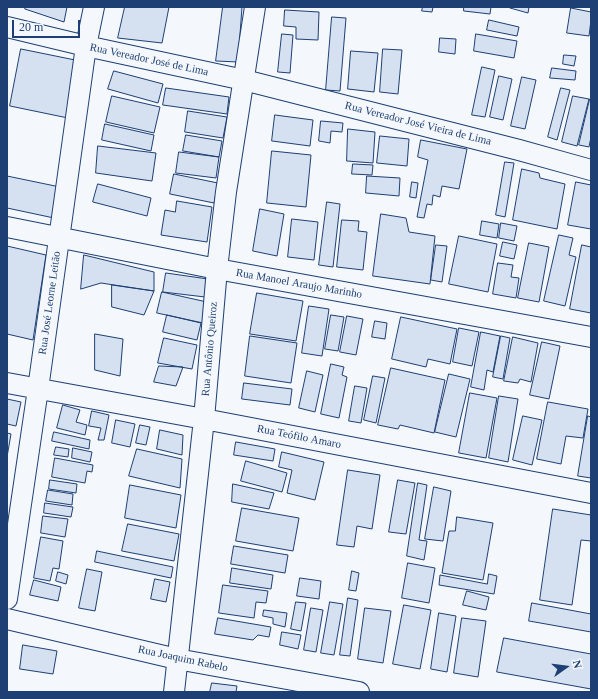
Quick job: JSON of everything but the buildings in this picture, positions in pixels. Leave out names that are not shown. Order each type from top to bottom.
[{"type":"street","name":"Rua José Leorne Leitão","points":[[7,599],[86,46],[94,7]]},
{"type":"street","name":"Rua Antônio Queiroz","points":[[174,692],[204,419],[217,269],[226,192],[255,7]]},
{"type":"street","name":"Rua Vereador José de Lima","points":[[7,27],[86,46],[244,80]]},
{"type":"street","name":"Rua Vereador José Vieira de Lima","points":[[244,80],[520,150],[591,170]]},
{"type":"street","name":"Rua Manoel Araujo Marinho","points":[[7,227],[217,269],[591,337]]},
{"type":"street","name":"Rua Teófilo Amaro","points":[[7,383],[204,419],[591,494]]},
{"type":"street","name":"Rua Joaquim Rabelo","points":[[7,619],[177,659],[360,692]]}]
